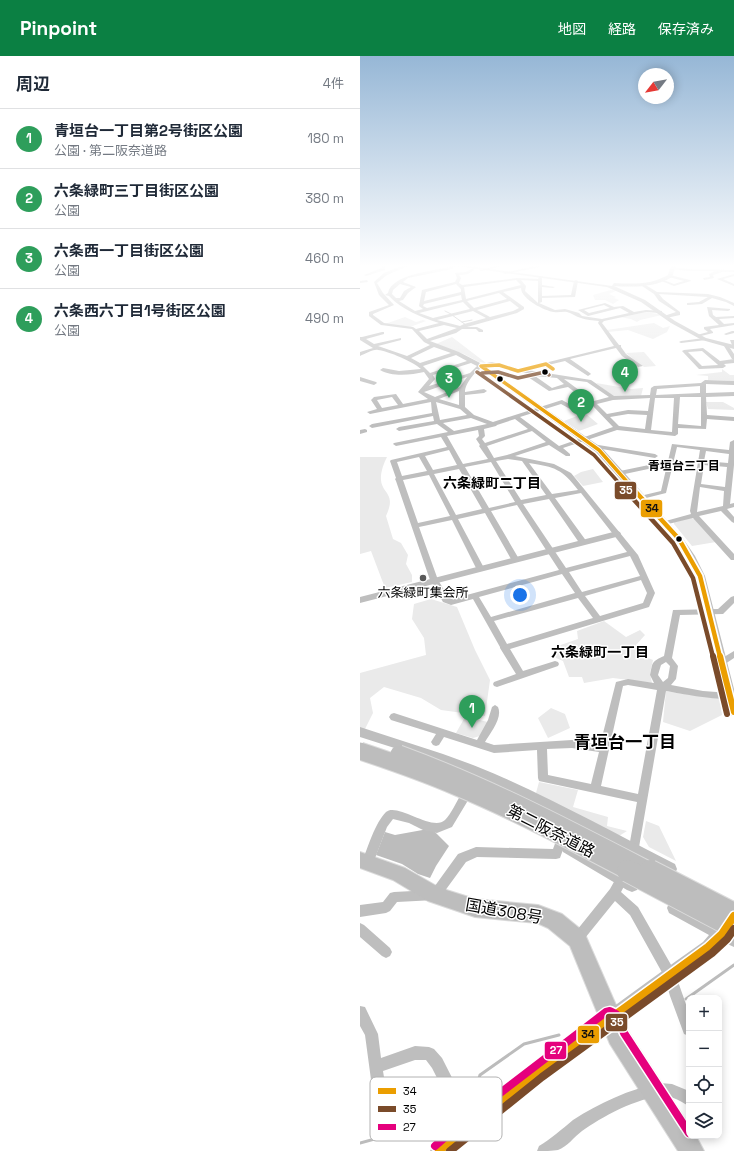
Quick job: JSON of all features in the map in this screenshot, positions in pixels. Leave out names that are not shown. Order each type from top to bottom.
[{"type":"highway","name":"第二阪奈道路","points":[[360,742],[436,767],[489,788],[573,830],[734,915]]},
{"type":"highway","name":"第二阪奈道路","points":[[360,752],[431,775],[528,818],[730,934]]},
{"type":"highway","name":"国道308号","points":[[364,861],[399,874],[435,895],[475,908],[538,914],[555,921],[577,939],[618,1036],[692,1151]]},
{"type":"street","points":[[371,316],[383,324],[399,327],[410,327],[416,330],[426,341],[481,366],[592,446],[642,497],[679,539],[700,576],[734,712]]},
{"type":"street","points":[[420,316],[430,326],[440,331]]},
{"type":"street","points":[[430,326],[452,316]]},
{"type":"street","points":[[484,316],[494,323]]},
{"type":"street","points":[[426,341],[495,316]]},
{"type":"street","points":[[501,316],[507,321]]},
{"type":"street","points":[[580,316],[602,320],[619,316]]},
{"type":"street","points":[[711,316],[723,326]]},
{"type":"street","points":[[715,318],[727,316]]},
{"type":"street","points":[[666,317],[704,339],[726,346],[734,346],[732,342],[734,341]]},
{"type":"street","points":[[602,320],[600,323],[619,346],[624,355],[640,366]]},
{"type":"street","points":[[460,322],[463,327]]},
{"type":"street","points":[[416,330],[442,324],[477,328],[481,331]]},
{"type":"street","points":[[699,336],[711,332],[706,328],[734,324]]},
{"type":"street","points":[[726,334],[734,332]]},
{"type":"street","points":[[361,339],[382,333]]},
{"type":"street","points":[[361,339],[375,347],[407,358],[420,365],[432,379],[421,392],[422,394],[462,408],[472,416],[494,425]]},
{"type":"street","points":[[360,354],[399,339]]},
{"type":"street","points":[[681,342],[704,339]]},
{"type":"street","points":[[407,358],[434,345]]},
{"type":"street","points":[[518,371],[619,346]]},
{"type":"street","points":[[726,346],[734,358]]},
{"type":"street","points":[[704,349],[719,363],[723,366],[701,368],[684,351],[704,349]]},
{"type":"street","points":[[420,365],[457,354]]},
{"type":"street","points":[[566,359],[588,374]]},
{"type":"street","points":[[383,370],[390,372],[426,373],[472,361]]},
{"type":"street","points":[[719,363],[734,361]]},
{"type":"street","points":[[403,365],[413,372]]},
{"type":"street","points":[[462,408],[462,391],[472,374],[481,366],[499,365],[518,371],[558,378],[589,381],[613,398]]},
{"type":"street","points":[[424,389],[472,374]]},
{"type":"street","points":[[536,374],[530,376],[551,390],[568,385]]},
{"type":"street","points":[[360,378],[374,383]]},
{"type":"street","points":[[558,378],[593,403],[618,428]]},
{"type":"street","points":[[648,431],[654,388],[703,384],[706,382],[734,382]]},
{"type":"street","points":[[677,426],[704,428],[705,417],[703,384]]},
{"type":"street","points":[[370,412],[433,399],[462,391],[484,391]]},
{"type":"street","points":[[396,444],[494,425],[562,402],[572,408],[613,398],[734,394]]},
{"type":"street","points":[[380,410],[374,400],[376,398],[394,395],[401,406]]},
{"type":"street","points":[[558,448],[618,428],[675,434],[677,426],[677,396]]},
{"type":"street","points":[[433,399],[435,414],[438,422],[452,433]]},
{"type":"street","points":[[606,416],[628,412],[650,413]]},
{"type":"street","points":[[372,426],[435,414]]},
{"type":"street","points":[[399,429],[472,416]]},
{"type":"street","points":[[516,417],[568,455]]},
{"type":"street","points":[[705,417],[734,419]]},
{"type":"street","points":[[481,428],[482,436],[478,440],[549,550],[598,620]]},
{"type":"street","points":[[482,446],[533,429]]},
{"type":"street","points":[[444,435],[515,559]]},
{"type":"street","points":[[398,479],[508,457],[551,442]]},
{"type":"street","points":[[733,442],[728,488],[724,508],[734,521]]},
{"type":"street","points":[[634,452],[638,444]]},
{"type":"street","points":[[642,497],[664,492],[674,445],[731,452]]},
{"type":"street","points":[[592,446],[655,456]]},
{"type":"street","points":[[451,448],[393,461],[434,580],[446,600],[451,602],[475,596],[631,553]]},
{"type":"street","points":[[703,449],[692,511],[734,558]]},
{"type":"street","points":[[421,454],[480,568]]},
{"type":"street","points":[[504,648],[646,605],[651,593],[635,558],[566,471],[552,466],[508,457]]},
{"type":"street","points":[[525,461],[583,542]]},
{"type":"street","points":[[620,473],[670,462]]},
{"type":"street","points":[[701,463],[731,465]]},
{"type":"street","points":[[697,485],[728,488]]},
{"type":"street","points":[[416,526],[551,496],[582,491]]},
{"type":"street","points":[[664,522],[734,505]]},
{"type":"street","points":[[360,600],[549,550],[617,534]]},
{"type":"street","points":[[489,620],[644,577]]},
{"type":"street","points":[[475,596],[521,675]]},
{"type":"street","points":[[577,939],[614,893],[622,880],[634,850],[662,688],[672,679],[674,666],[668,658],[676,612],[720,612],[734,599]]},
{"type":"street","points":[[722,662],[734,654]]},
{"type":"street","points":[[662,688],[654,675],[657,663],[668,658]]},
{"type":"street","points":[[497,684],[555,664]]},
{"type":"street","points":[[595,789],[619,684],[628,682],[703,694],[730,696]]},
{"type":"street","points":[[479,744],[493,720],[495,709]]},
{"type":"street","points":[[394,717],[494,748],[572,744],[603,749]]},
{"type":"street","points":[[360,732],[416,750],[498,781],[550,806],[734,902]]},
{"type":"street","points":[[436,742],[442,732]]},
{"type":"street","points":[[542,746],[543,778],[643,799]]},
{"type":"street","points":[[360,760],[407,774],[465,797],[512,819],[560,844],[622,880],[730,934]]},
{"type":"street","points":[[364,861],[391,814],[411,819],[423,825],[437,828],[448,824],[465,797]]},
{"type":"street","points":[[360,911],[386,907],[394,897],[435,895],[462,858],[476,852],[556,854],[560,844]]},
{"type":"street","points":[[614,893],[634,911],[670,974],[676,996],[686,1021]]},
{"type":"street","points":[[502,1100],[670,974],[708,947],[730,934],[734,915]]},
{"type":"street","points":[[360,928],[386,952]]},
{"type":"street","points":[[360,1012],[371,1034],[377,1077]]},
{"type":"street","points":[[376,1067],[415,1053],[429,1054],[437,1063],[444,1077]]},
{"type":"street","points":[[544,1151],[553,1146],[583,1122],[633,1098],[654,1090],[670,1090],[686,1097]]},
{"type":"street","points":[[439,1151],[451,1141]]},
{"type":"shaded area","points":[[624,316],[657,316],[637,322],[620,317]]},
{"type":"shaded area","points":[[405,317],[416,322],[423,320],[426,321],[410,327],[385,324]]},
{"type":"shaded area","points":[[654,323],[663,328],[670,326],[667,332],[653,339],[628,330],[608,332],[607,330]]},
{"type":"shaded area","points":[[452,337],[486,363],[479,362],[464,354],[436,344]]},
{"type":"shaded area","points":[[644,352],[656,366],[644,367],[626,353]]},
{"type":"shaded area","points":[[722,369],[730,375],[734,375],[734,381],[708,380],[708,376],[696,375],[722,372]]},
{"type":"shaded area","points":[[596,383],[631,389],[643,388],[641,396],[615,398]]},
{"type":"shaded area","points":[[706,402],[723,402],[734,408],[734,410],[708,409]]},
{"type":"shaded area","points":[[585,413],[598,424],[579,431],[564,421]]},
{"type":"shaded area","points":[[360,457],[387,457],[381,476],[383,488],[388,494],[390,500],[386,516],[393,539],[401,543],[408,555],[406,564],[412,575],[412,582],[385,588],[371,551],[360,554]]},
{"type":"shaded area","points":[[593,469],[603,482],[583,486],[574,476],[581,472]]},
{"type":"shaded area","points":[[691,518],[695,519],[716,542],[692,546],[674,524],[674,522]]},
{"type":"shaded area","points":[[431,599],[457,607],[475,650],[490,680],[485,716],[441,710],[421,698],[384,687],[370,698],[373,713],[364,731],[360,729],[360,673],[426,655],[424,638],[412,619],[414,604]]},
{"type":"shaded area","points":[[604,621],[626,637],[640,630],[645,635],[636,645],[647,651],[648,658],[653,660],[650,673],[652,683],[613,678],[584,683],[582,677],[569,677],[563,661],[556,658],[552,648],[578,639],[577,631]]},
{"type":"shaded area","points":[[666,691],[720,698],[722,715],[690,731],[663,722]]},
{"type":"shaded area","points":[[551,708],[565,714],[570,728],[548,738],[538,718]]},
{"type":"shaded area","points":[[465,717],[488,722],[480,736],[473,738],[456,733]]},
{"type":"shaded area","points":[[539,782],[578,790],[573,807],[608,817],[607,826],[627,831],[619,836],[536,793]]},
{"type":"shaded area","points":[[646,821],[659,826],[676,861],[649,847],[643,837]]},
{"type":"shaded area","points":[[428,829],[434,831],[449,846],[430,878],[418,874],[402,864],[376,855],[385,832],[395,835]]},
{"type":"waterway","points":[[454,316],[466,325]]},
{"type":"waterway","points":[[462,322],[472,320]]},
{"type":"waterway","points":[[692,995],[734,965]]},
{"type":"waterway","points":[[479,1077],[480,1075],[524,1044],[559,1035]]},
{"type":"waterway","points":[[360,1143],[370,1140]]},
{"type":"transit line","name":"34","points":[[482,366],[499,365],[518,371],[546,364],[553,369]]},
{"type":"transit line","name":"34","points":[[481,366],[599,450],[679,539],[700,576],[734,712]]},
{"type":"transit line","name":"35","points":[[477,372],[594,455],[673,543],[693,578],[727,714]]},
{"type":"transit line","name":"35","points":[[482,373],[498,372],[518,378],[545,372],[549,375]]},
{"type":"transit line","name":"34","points":[[502,1100],[537,1072],[708,947],[722,934],[734,916]]},
{"type":"transit line","name":"35","points":[[502,1109],[542,1077],[712,953],[727,939],[734,929]]},
{"type":"transit line","name":"27","points":[[502,1092],[606,1012],[610,1011],[616,1014],[624,1033],[686,1128]]},
{"type":"transit line","name":"27","points":[[435,1146],[441,1141]]},
{"type":"transit line","name":"34","points":[[439,1151],[451,1141]]},
{"type":"transit line","name":"35","points":[[450,1151],[462,1141]]},
{"type":"place","name":"六条西六丁目1号街区公園","points":[[625,392]]},
{"type":"place","name":"六条西一丁目街区公園","points":[[449,398]]},
{"type":"place","name":"六条緑町三丁目街区公園","points":[[581,422]]},
{"type":"place","name":"六条緑町集会所","points":[[423,578]]},
{"type":"place","name":"青垣台一丁目第2号街区公園","points":[[472,728]]},
{"type":"district","name":"青垣台三丁目","points":[[684,466]]},
{"type":"district","name":"六条緑町二丁目","points":[[492,483]]},
{"type":"district","name":"六条緑町一丁目","points":[[600,652]]},
{"type":"district","name":"青垣台一丁目","points":[[625,742]]}]
